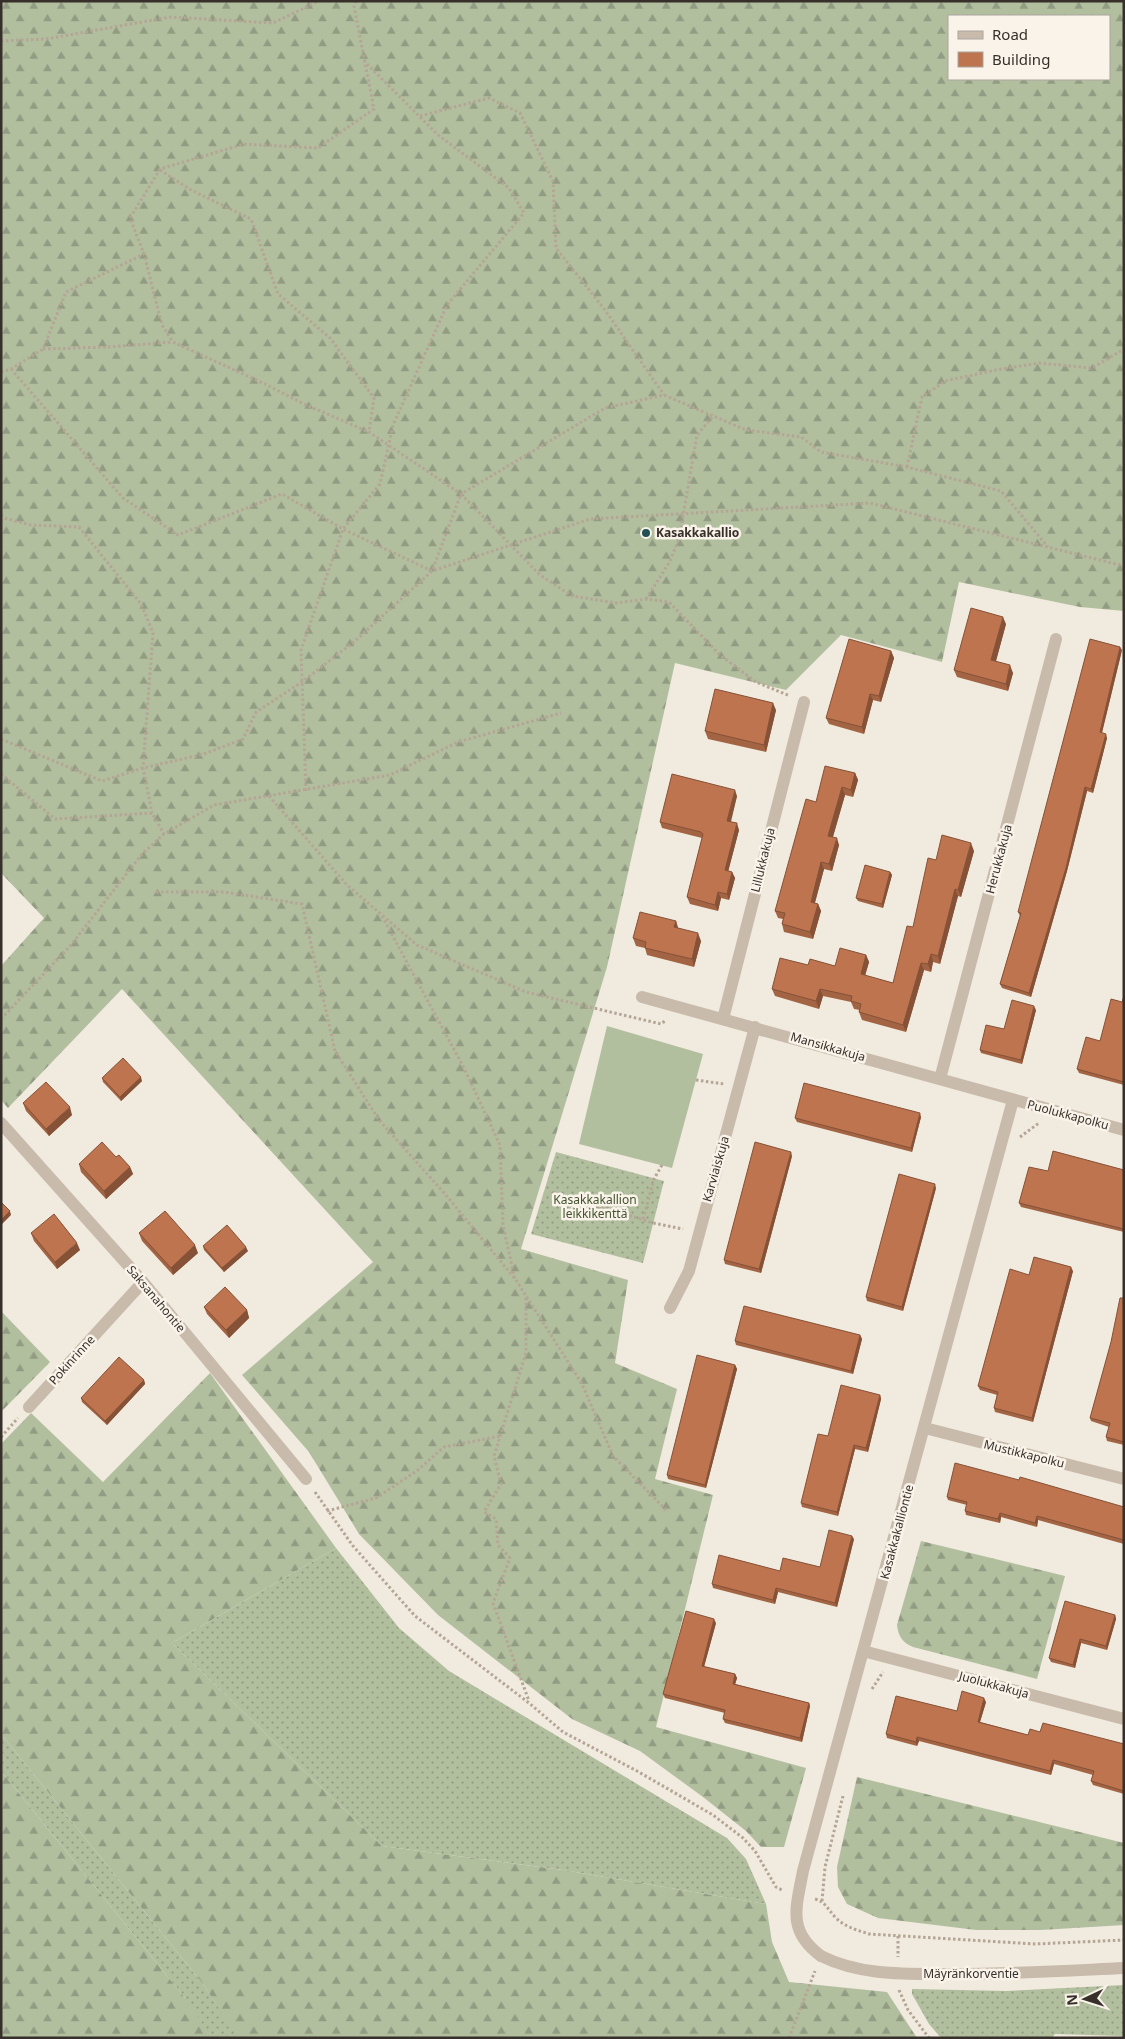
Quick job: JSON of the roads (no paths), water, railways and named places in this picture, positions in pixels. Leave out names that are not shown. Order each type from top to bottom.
[{"type":"street","name":"Herukkakuja","points":[[940,1079],[1056,638]]},
{"type":"street","name":"Lillukkakuja","points":[[723,1019],[804,702]]},
{"type":"street","name":"Mansikkakuja","points":[[642,997],[1013,1100]]},
{"type":"street","name":"Karviaiskuja","points":[[670,1308],[689,1270],[755,1027]]},
{"type":"street","name":"Puolukkapolku","points":[[1013,1100],[1124,1130]]},
{"type":"street","name":"Kasakkakalliontie","points":[[821,1956],[804,1943],[799,1934],[796,1914],[799,1895],[863,1651],[1013,1100]]},
{"type":"street","name":"Saksanahontie","points":[[1,1124],[142,1282],[306,1479]]},
{"type":"street","name":"Pokinrinne","points":[[29,1407],[142,1282]]},
{"type":"street","name":"Mustikkapolku","points":[[925,1428],[1124,1479]]},
{"type":"street","name":"Juolukkakuja","points":[[863,1651],[1124,1718]]},
{"type":"street","name":"Mäyränkorventie","points":[[821,1956],[837,1964],[857,1969],[898,1974],[1009,1974],[1124,1968]]},
{"type":"place","name":"Kasakkakallio","points":[[646,533]]},
{"type":"park label","name":"Kasakkakallion leikkikenttä","points":[[595,1207]]}]
